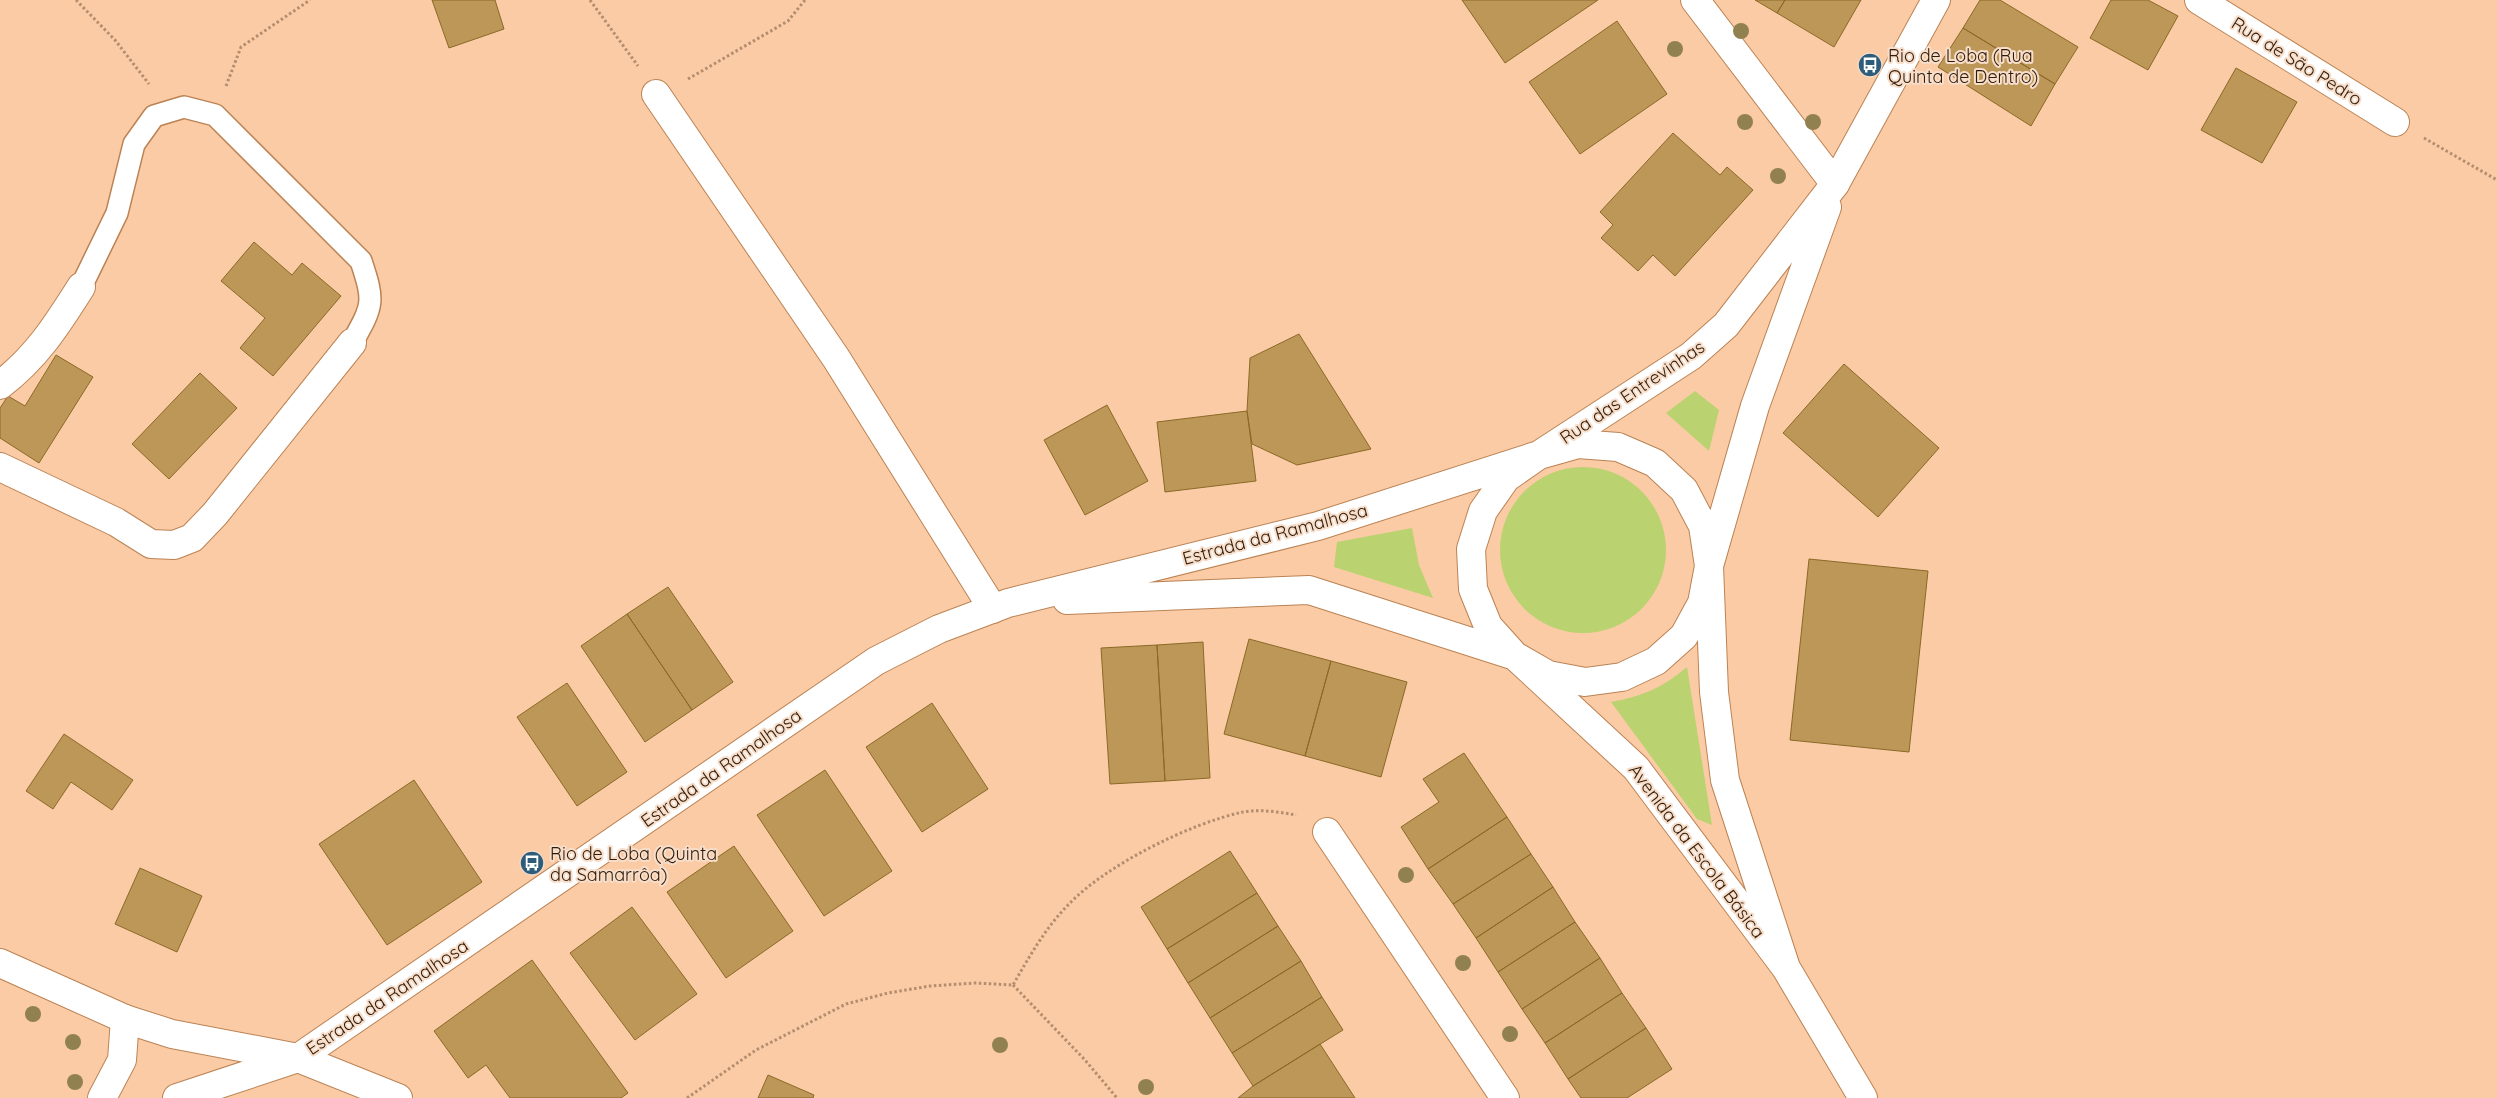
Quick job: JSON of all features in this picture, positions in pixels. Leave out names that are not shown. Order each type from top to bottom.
[{"type":"street","points":[[1695,0],[1835,184]]},
{"type":"street","name":"Rua das Entrevinhas","points":[[1539,455],[1691,356],[1726,325],[1835,184],[1936,0]]},
{"type":"street","name":"Rua de São Pedro","points":[[2199,0],[2394,122]]},
{"type":"street","points":[[656,94],[836,358],[1001,606]]},
{"type":"street","name":"Rua das Entrevinhas","points":[[1709,566],[1755,406],[1835,184]]},
{"type":"street","points":[[0,385],[16,373],[45,342],[81,287]]},
{"type":"street","points":[[0,467],[116,522],[151,544],[174,544],[192,538],[215,514],[352,343]]},
{"type":"street","name":"Avenida da Escola Básica","points":[[1786,968],[1724,780],[1714,692],[1709,566],[1703,526],[1684,490],[1655,463],[1618,447],[1578,444],[1539,455],[1506,478],[1482,511],[1471,549],[1473,590],[1488,626],[1515,656],[1636,768],[1786,968],[1863,1098]]},
{"type":"street","name":"Estrada da Ramalhosa","points":[[298,1058],[876,661],[940,629],[1001,606],[1318,526],[1539,455]]},
{"type":"street","name":"Avenida da Escola Básica","points":[[1515,656],[1548,675],[1585,682],[1622,677],[1648,665],[1656,661],[1684,636],[1702,602],[1709,566]]},
{"type":"street","name":"Estrada da Ramalhosa","points":[[1001,606],[1308,590],[1515,656]]},
{"type":"street","points":[[1328,832],[1505,1098]]},
{"type":"street","name":"Estrada da Ramalhosa","points":[[0,963],[125,1018],[172,1034],[298,1058],[398,1098]]},
{"type":"street","points":[[102,1098],[122,1060],[125,1018]]},
{"type":"street","points":[[177,1098],[298,1058]]},
{"type":"lane","points":[[81,287],[117,213],[134,144],[154,116],[184,107],[215,115],[362,261],[370,288],[370,310],[352,343]]},
{"type":"path","points":[[76,0],[115,40],[171,112]]},
{"type":"path","points":[[215,115],[241,47],[310,0]]},
{"type":"path","points":[[590,0],[656,94],[705,70],[788,21],[805,0]]},
{"type":"path","points":[[2394,122],[2497,180]]},
{"type":"path","points":[[1013,985],[1028,958],[1069,904],[1093,882],[1116,867],[1164,842],[1203,825],[1243,812],[1266,811],[1298,815],[1328,832]]},
{"type":"path","points":[[687,1098],[756,1050],[846,1004],[888,993],[930,986],[975,983],[1013,985],[1085,1060],[1117,1098]]},
{"type":"green space","points":[[1695,391],[1719,410],[1709,451],[1666,413]]},
{"type":"green space","points":[[1591,467],[1607,470],[1622,476],[1642,491],[1660,518],[1665,534],[1665,566],[1660,582],[1642,609],[1622,624],[1607,630],[1575,633],[1559,630],[1544,624],[1519,603],[1509,589],[1503,574],[1500,542],[1503,526],[1509,511],[1530,486],[1544,476],[1559,470]]},
{"type":"green space","points":[[1412,528],[1419,565],[1433,598],[1334,567],[1337,542]]},
{"type":"green space","points":[[1687,667],[1712,825],[1697,819],[1611,702],[1652,690]]},
{"type":"building","points":[[432,0],[495,0],[504,29],[449,48]]},
{"type":"building","points":[[1462,0],[1598,0],[1505,63]]},
{"type":"building","points":[[1755,0],[1785,0],[1777,13]]},
{"type":"building","points":[[1785,0],[1861,0],[1834,47],[1777,13]]},
{"type":"building","points":[[1980,0],[2000,0],[2078,47],[2055,84],[1963,28]]},
{"type":"building","points":[[2111,0],[2148,0],[2178,16],[2148,70],[2090,38]]},
{"type":"building","points":[[1617,21],[1667,94],[1580,154],[1529,82]]},
{"type":"building","points":[[1963,28],[2055,84],[2031,126],[1938,67]]},
{"type":"building","points":[[2236,68],[2297,102],[2262,163],[2201,130]]},
{"type":"building","points":[[1673,133],[1720,175],[1727,167],[1753,190],[1675,276],[1653,255],[1638,271],[1601,238],[1613,225],[1600,212]]},
{"type":"building","points":[[254,242],[292,275],[302,263],[341,296],[273,376],[240,348],[265,318],[221,281]]},
{"type":"building","points":[[1299,334],[1371,449],[1297,465],[1252,444],[1247,411],[1250,358]]},
{"type":"building","points":[[56,355],[93,377],[39,463],[0,438],[0,408],[8,396],[25,406]]},
{"type":"building","points":[[1844,364],[1939,448],[1878,517],[1783,433]]},
{"type":"building","points":[[200,373],[237,408],[169,479],[132,444]]},
{"type":"building","points":[[1107,405],[1148,481],[1085,515],[1044,440]]},
{"type":"building","points":[[1247,411],[1256,481],[1165,492],[1157,422]]},
{"type":"building","points":[[1809,559],[1928,571],[1909,752],[1790,740]]},
{"type":"building","points":[[668,587],[733,682],[692,710],[627,614]]},
{"type":"building","points":[[627,614],[692,710],[645,742],[581,646]]},
{"type":"building","points":[[1249,639],[1331,661],[1305,756],[1224,734]]},
{"type":"building","points":[[1203,642],[1210,778],[1165,781],[1157,645]]},
{"type":"building","points":[[1157,645],[1165,781],[1110,784],[1101,648]]},
{"type":"building","points":[[1331,661],[1407,682],[1381,777],[1305,756]]},
{"type":"building","points":[[567,683],[627,772],[577,806],[517,717]]},
{"type":"building","points":[[932,703],[988,789],[922,832],[866,747]]},
{"type":"building","points":[[64,734],[133,780],[112,810],[71,782],[53,809],[26,791]]},
{"type":"building","points":[[1464,753],[1507,817],[1428,869],[1401,827],[1439,802],[1423,779]]},
{"type":"building","points":[[825,770],[892,871],[824,916],[757,815]]},
{"type":"building","points":[[414,780],[482,882],[387,945],[319,844]]},
{"type":"building","points":[[1507,817],[1531,854],[1453,904],[1428,869]]},
{"type":"building","points":[[734,846],[793,931],[726,978],[667,892]]},
{"type":"building","points":[[1230,851],[1257,893],[1167,949],[1141,907]]},
{"type":"building","points":[[1531,854],[1553,887],[1476,938],[1453,904]]},
{"type":"building","points":[[140,868],[202,896],[177,952],[115,924]]},
{"type":"building","points":[[1553,887],[1575,922],[1498,972],[1476,938]]},
{"type":"building","points":[[1257,893],[1278,926],[1188,983],[1167,949]]},
{"type":"building","points":[[632,907],[697,994],[635,1040],[570,953]]},
{"type":"building","points":[[1575,922],[1600,958],[1522,1009],[1498,972]]},
{"type":"building","points":[[1278,926],[1301,961],[1210,1018],[1188,983]]},
{"type":"building","points":[[1600,958],[1622,993],[1545,1043],[1522,1009]]},
{"type":"building","points":[[532,960],[628,1093],[621,1098],[510,1098],[486,1065],[468,1078],[434,1031]]},
{"type":"building","points":[[1301,961],[1322,997],[1232,1053],[1210,1018]]},
{"type":"building","points":[[1622,993],[1646,1028],[1568,1079],[1545,1043]]},
{"type":"building","points":[[1322,997],[1343,1030],[1253,1086],[1232,1053]]},
{"type":"building","points":[[1646,1028],[1672,1069],[1627,1098],[1581,1098],[1568,1079]]},
{"type":"building","points":[[1320,1044],[1355,1098],[1238,1098],[1253,1086]]},
{"type":"building","points":[[768,1075],[814,1095],[813,1098],[758,1098]]},
{"type":"place","name":"Rio de Loba (Rua Quinta de Dentro)","points":[[1870,65]]},
{"type":"place","name":"Rio de Loba (Quinta da Samarrôa)","points":[[532,863]]}]
